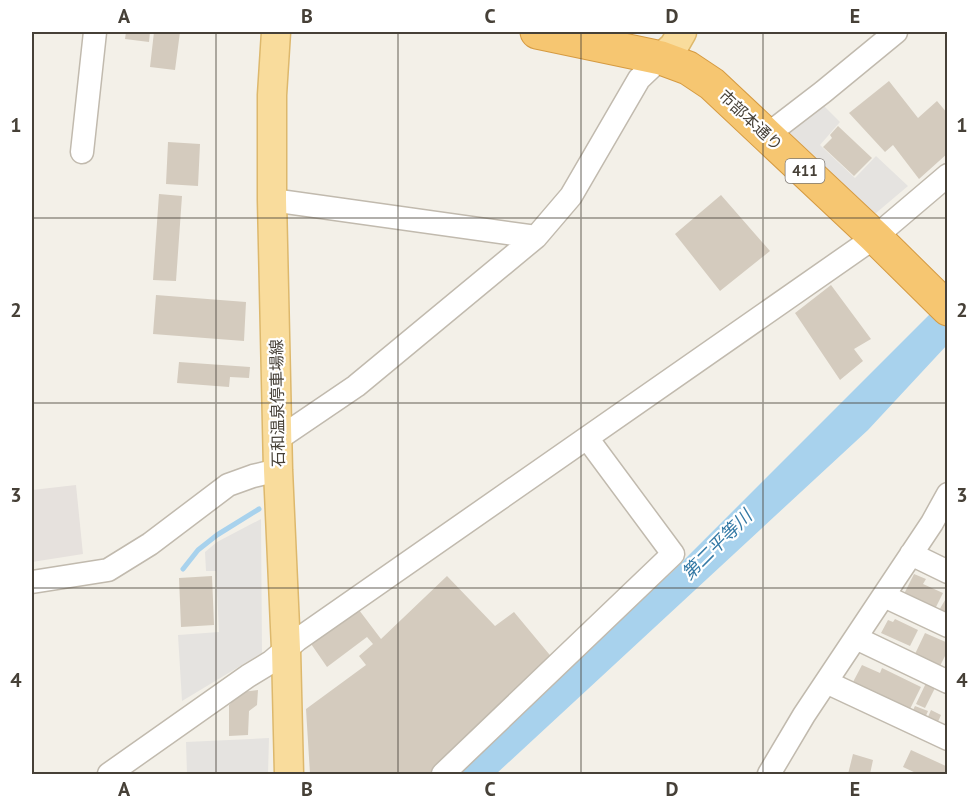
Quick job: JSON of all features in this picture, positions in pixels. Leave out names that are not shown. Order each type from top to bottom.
[{"type":"highway","name":"市部本通り","points":[[540,32],[661,58],[688,68],[712,84],[875,237],[943,305]]},
{"type":"main road","name":"石和温泉停車場線","points":[[276,32],[272,95],[272,200],[288,774]]},
{"type":"main road","points":[[661,58],[674,46],[682,32]]},
{"type":"street","points":[[82,152],[95,32]]},
{"type":"street","points":[[767,135],[896,32]]},
{"type":"street","points":[[278,439],[356,386],[536,237],[571,196],[639,79],[661,58]]},
{"type":"street","points":[[109,774],[271,662],[297,640],[875,237],[948,175]]},
{"type":"street","points":[[272,200],[536,237]]},
{"type":"street","points":[[443,774],[673,554],[587,438]]},
{"type":"street","points":[[32,582],[108,570],[150,544],[228,485],[278,470]]},
{"type":"street","points":[[769,774],[804,715],[932,523],[948,494]]},
{"type":"street","points":[[911,554],[948,572]]},
{"type":"street","points":[[884,596],[948,626]]},
{"type":"street","points":[[856,638],[948,682]]},
{"type":"street","points":[[826,682],[948,740]]},
{"type":"shaded area","points":[[822,104],[840,122],[820,145],[855,178],[876,156],[908,186],[876,213],[869,215],[783,137]]},
{"type":"shaded area","points":[[76,485],[83,554],[32,562],[32,490]]},
{"type":"shaded area","points":[[261,519],[262,653],[182,701],[178,635],[219,632],[216,571],[206,571],[205,552],[217,542]]},
{"type":"shaded area","points":[[269,738],[268,774],[187,774],[186,742]]},
{"type":"water","name":"第二平等川","points":[[947,297],[947,345],[868,430],[496,774],[455,774],[584,651],[672,572]]},
{"type":"building","points":[[126,32],[150,32],[149,42],[125,39]]},
{"type":"building","points":[[154,32],[180,32],[175,70],[150,67]]},
{"type":"building","points":[[889,81],[918,118],[937,101],[948,114],[948,153],[919,179],[893,145],[885,152],[849,113]]},
{"type":"building","points":[[838,126],[872,158],[854,176],[823,147],[832,138],[830,135]]},
{"type":"building","points":[[168,142],[200,144],[198,186],[166,184]]},
{"type":"building","points":[[159,194],[182,196],[176,281],[153,280]]},
{"type":"building","points":[[721,195],[770,251],[720,291],[675,234]]},
{"type":"building","points":[[831,285],[871,339],[854,349],[863,361],[840,380],[795,313]]},
{"type":"building","points":[[156,295],[246,302],[244,341],[153,334]]},
{"type":"building","points":[[179,362],[250,367],[249,378],[230,377],[229,387],[177,383]]},
{"type":"building","points":[[914,574],[926,579],[923,584],[943,593],[935,609],[904,594]]},
{"type":"building","points":[[212,576],[214,625],[181,627],[179,578]]},
{"type":"building","points":[[447,576],[495,626],[514,612],[554,660],[434,774],[310,774],[306,709],[366,665],[359,656],[373,644],[367,637],[327,667],[309,641],[356,606],[381,639]]},
{"type":"building","points":[[948,595],[948,617],[938,612]]},
{"type":"building","points":[[895,619],[918,630],[910,646],[881,633],[888,620],[893,622]]},
{"type":"building","points":[[925,633],[948,643],[948,650],[940,666],[915,654]]},
{"type":"building","points":[[862,665],[880,673],[882,668],[921,687],[910,709],[853,682]]},
{"type":"building","points":[[927,681],[936,686],[925,708],[916,704]]},
{"type":"building","points":[[258,690],[257,705],[249,711],[248,735],[229,736],[229,705],[242,692]]},
{"type":"building","points":[[915,706],[928,711],[925,718],[912,712]]},
{"type":"building","points":[[931,710],[941,715],[937,724],[927,719]]},
{"type":"building","points":[[911,750],[948,767],[945,774],[918,774],[903,767]]},
{"type":"building","points":[[853,754],[873,760],[870,774],[848,774]]},
{"type":"waterway","points":[[183,569],[198,550],[217,535],[259,509]]}]
